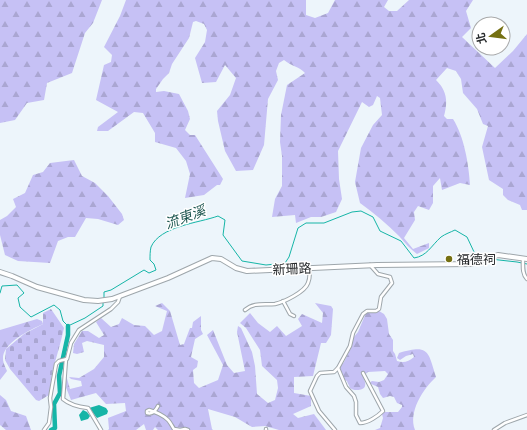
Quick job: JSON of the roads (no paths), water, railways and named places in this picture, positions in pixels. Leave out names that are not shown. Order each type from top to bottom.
[{"type":"street","name":"新珊路","points":[[0,272],[37,287],[84,300],[103,301],[168,278],[212,258],[221,259],[236,268],[247,271],[370,265],[471,264],[494,255],[524,259]]},
{"type":"street","points":[[524,259],[524,276],[527,279]]},
{"type":"street","points":[[335,430],[319,411],[310,391],[320,373],[334,372],[338,368],[348,352],[353,333],[363,314],[367,311],[376,311],[379,309],[381,297],[392,283],[390,277],[378,274],[370,265]]},
{"type":"street","points":[[245,310],[254,304],[274,304],[297,295],[308,285],[310,274],[309,268]]},
{"type":"street","points":[[101,430],[88,408],[78,407],[66,402],[63,399],[65,359],[69,353],[71,343],[79,330],[111,309],[118,302],[120,296]]},
{"type":"street","points":[[283,301],[290,314],[294,316]]},
{"type":"street","points":[[45,429],[49,423],[51,406],[50,398],[55,376],[55,366],[58,361],[65,359]]},
{"type":"street","points":[[338,368],[346,387],[354,396],[356,402],[356,415],[360,423],[368,422],[383,411],[364,373]]},
{"type":"street","points":[[158,406],[155,412],[169,420],[174,429],[180,430],[185,428],[188,430]]},
{"type":"street","points":[[494,430],[505,422],[527,415]]},
{"type":"waterway","name":"流東溪","points":[[104,298],[104,292],[111,290],[144,270],[149,273],[156,270],[154,264],[150,260],[151,247],[163,234],[181,226],[218,216],[225,220],[223,235],[242,261],[266,265],[285,263],[289,257],[298,228],[306,223],[324,223],[352,212],[361,211],[373,217],[380,231],[401,241],[414,258],[429,250],[441,237],[455,230],[467,237],[475,254],[485,257]]},
{"type":"waterway","name":"流東溪","points":[[490,259],[527,264]]},
{"type":"waterway","name":"流東溪","points":[[0,293],[2,286],[17,285],[24,293],[18,298],[20,307],[31,317],[54,305],[60,310],[63,321],[68,326],[85,318],[103,306],[103,302]]},
{"type":"waterway","points":[[51,430],[55,428],[54,404],[60,393],[59,376],[68,335],[68,326]]},
{"type":"place","name":"福德祠","points":[[449,259]]}]
